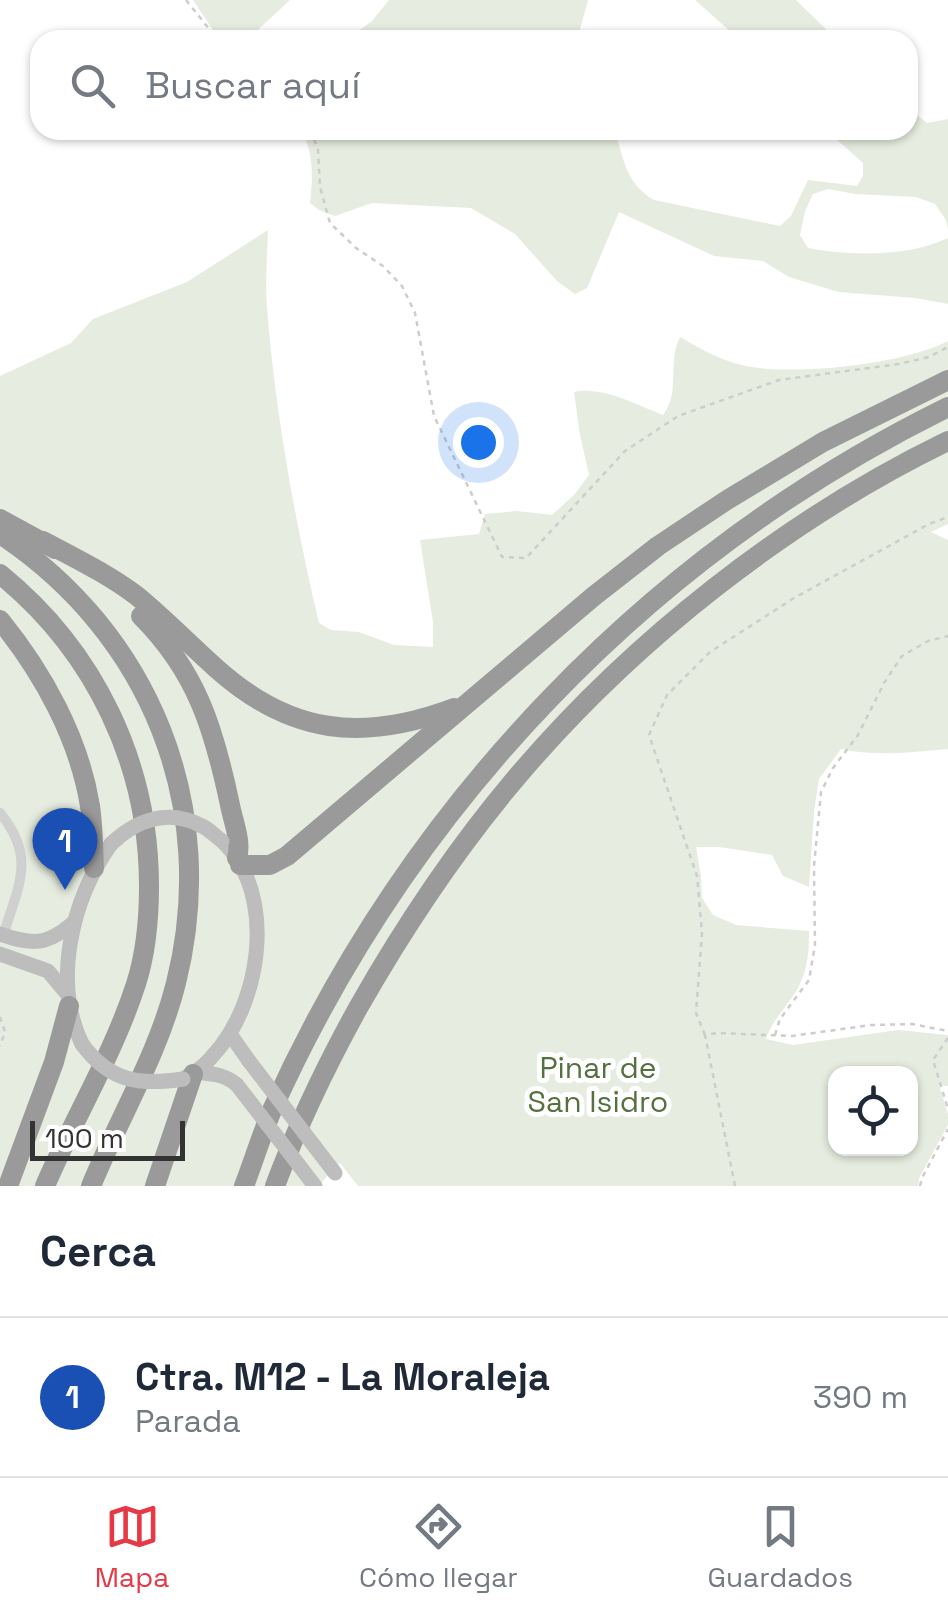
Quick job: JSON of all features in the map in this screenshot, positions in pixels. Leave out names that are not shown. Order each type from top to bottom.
[{"type":"highway","points":[[43,542],[138,613],[184,669],[203,704],[216,741],[239,850],[238,862],[270,864],[287,856],[594,596],[695,521],[823,442],[948,380]]},
{"type":"highway","points":[[244,1186],[272,1111],[312,1026],[406,872],[506,744],[596,650],[720,546],[802,488],[948,407]]},
{"type":"highway","points":[[277,1186],[293,1136],[390,953],[452,860],[517,776],[586,702],[668,626],[761,552],[834,503],[948,441]]},
{"type":"highway","points":[[0,519],[134,594],[241,688],[296,718],[342,728],[374,728],[411,722],[465,704]]},
{"type":"highway","points":[[0,534],[49,569],[90,610],[118,646],[139,681],[168,752],[188,847],[187,922],[176,985],[146,1067],[91,1186]]},
{"type":"highway","points":[[0,574],[64,636],[106,700],[131,764],[148,837],[149,907],[137,980],[109,1054],[46,1186]]},
{"type":"highway","points":[[0,620],[45,684],[80,763],[91,810],[94,868]]},
{"type":"highway","points":[[8,1186],[54,1062],[68,1000]]},
{"type":"highway","points":[[155,1186],[190,1075]]},
{"type":"street","points":[[0,813],[15,831],[24,867],[2,935],[33,943],[62,933],[74,922]]},
{"type":"street","points":[[190,1075],[208,1062],[230,1034],[249,993],[257,935],[252,894],[238,862],[222,841],[202,826],[156,818],[132,826],[94,868],[74,922],[68,1000],[73,1025],[94,1061],[113,1074],[148,1082],[216,1074],[230,1079],[315,1186]]},
{"type":"street","points":[[0,954],[48,971],[68,1000]]},
{"type":"street","points":[[230,1034],[340,1179]]},
{"type":"path","points":[[186,0],[210,30]]},
{"type":"path","points":[[314,140],[320,187],[330,224],[383,266],[402,286],[415,313],[434,416],[502,557],[526,558],[624,451],[678,416],[778,380],[899,364],[929,357],[948,347]]},
{"type":"path","points":[[735,1186],[696,1013],[702,933],[696,876],[650,735],[666,696],[710,652],[794,598],[948,517]]},
{"type":"path","points":[[775,1035],[780,1019],[809,980],[815,946],[814,866],[821,792],[902,656],[948,636]]},
{"type":"path","points":[[0,1017],[5,1032],[0,1046]]},
{"type":"path","points":[[704,1035],[792,1036],[871,1025],[912,1024],[948,1032]]},
{"type":"path","points":[[948,1038],[933,1060],[948,1109]]},
{"type":"path","points":[[920,1186],[948,1129]]},
{"type":"green space","points":[[193,0],[290,0],[258,30],[213,30]]},
{"type":"green space","points":[[389,0],[588,0],[580,30],[360,30]]},
{"type":"green space","points":[[695,0],[796,0],[827,30],[729,30]]},
{"type":"green space","points":[[918,116],[927,123],[948,119],[948,229],[935,204],[916,197],[828,189],[813,194],[800,235],[808,248],[860,253],[916,249],[948,238],[948,304],[839,292],[789,277],[763,261],[714,256],[619,212],[587,288],[575,294],[557,281],[515,234],[471,208],[372,203],[335,216],[319,210],[310,203],[312,166],[305,140],[618,140],[631,178],[654,200],[780,226],[791,216],[808,180],[857,186],[863,176],[863,163],[837,140],[918,140]]},
{"type":"green space","name":"Pinar de San Isidro","points":[[268,230],[266,299],[275,386],[294,506],[319,623],[331,630],[359,632],[394,645],[433,647],[433,622],[420,540],[479,534],[485,514],[517,511],[552,515],[574,495],[589,475],[574,392],[608,394],[663,415],[671,397],[680,337],[742,365],[797,370],[880,361],[948,341],[948,524],[931,532],[948,540],[948,749],[881,753],[841,749],[819,779],[809,887],[783,876],[772,855],[696,847],[702,898],[713,915],[736,925],[809,931],[808,957],[801,981],[766,1039],[793,1045],[898,1030],[948,1035],[948,1086],[939,1085],[948,1125],[918,1186],[358,1186],[340,1163],[318,1186],[0,1186],[0,376],[71,343],[93,319],[187,282]]},
{"type":"place","name":"Ctra. M12 - La Moraleja","points":[[65,890]]}]
